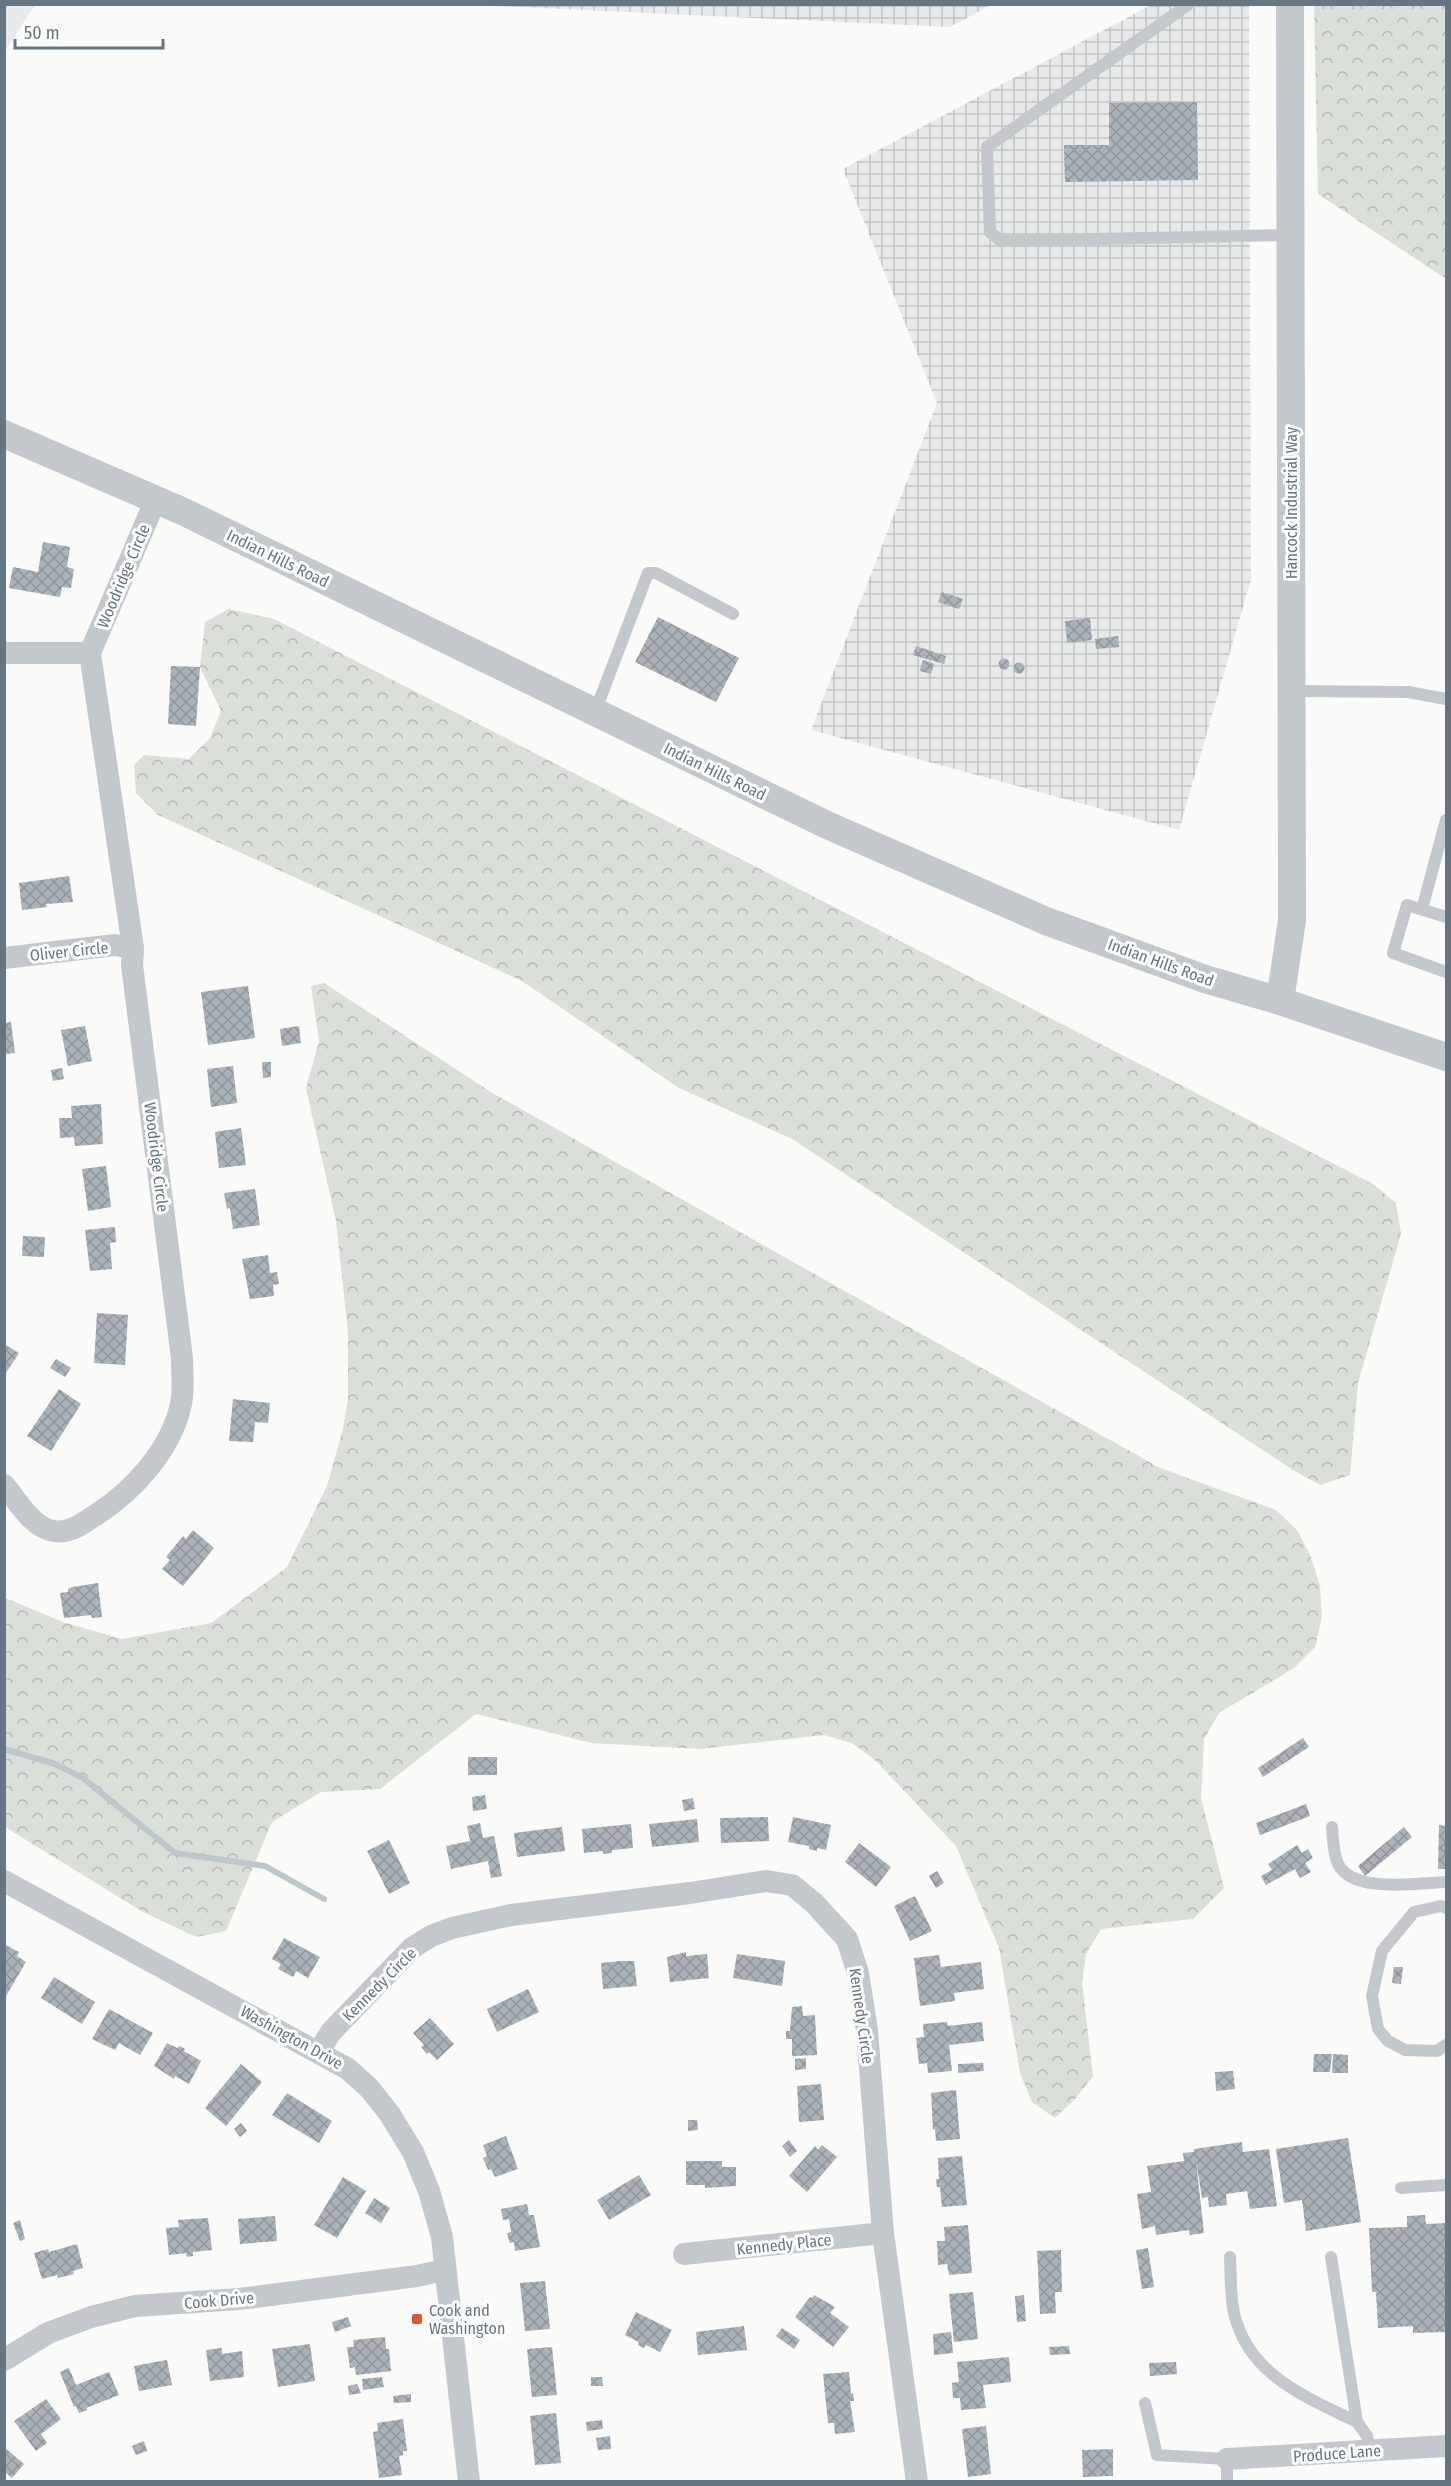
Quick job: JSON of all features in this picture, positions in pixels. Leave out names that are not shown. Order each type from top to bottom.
[{"type":"street","name":"Hancock Industrial Way","points":[[1280,1001],[1292,920],[1290,4]]},
{"type":"street","name":"Indian Hills Road","points":[[4,434],[156,499],[827,825],[1046,921],[1205,979],[1280,1001],[1446,1057]]},
{"type":"street","name":"Woodridge Circle","points":[[4,1485],[36,1524],[53,1532],[69,1531],[111,1505],[144,1474],[168,1440],[181,1403],[182,1358],[135,985],[133,948],[90,653],[156,499]]},
{"type":"street","points":[[4,654],[90,653]]},
{"type":"street","name":"Oliver Circle","points":[[4,958],[116,945],[133,948]]},
{"type":"street","name":"Washington Drive","points":[[4,1881],[319,2051],[348,2069],[369,2088],[389,2113],[413,2152],[429,2191],[442,2237],[469,2481]]},
{"type":"street","name":"Kennedy Circle","points":[[319,2051],[331,2032],[412,1948],[431,1935],[511,1915],[690,1893],[766,1881],[792,1885],[814,1903],[847,1939],[858,1973],[867,2030],[883,2234],[917,2481]]},
{"type":"street","name":"Kennedy Place","points":[[684,2254],[883,2234]]},
{"type":"street","name":"Cook Drive","points":[[4,2360],[48,2333],[135,2306],[239,2299],[417,2276],[444,2270]]},
{"type":"street","name":"Produce Lane","points":[[1227,2470],[1370,2451],[1446,2446]]},
{"type":"lane","points":[[1189,4],[987,147],[990,232],[1001,241],[1290,235]]},
{"type":"lane","points":[[595,712],[648,573],[656,573],[733,614]]},
{"type":"lane","points":[[1291,691],[1408,692],[1446,699]]},
{"type":"lane","points":[[1422,909],[1446,820]]},
{"type":"lane","points":[[1446,917],[1407,905],[1393,953],[1446,972]]},
{"type":"lane","points":[[1332,1827],[1337,1862],[1346,1875],[1352,1878],[1379,1884],[1446,1882]]},
{"type":"lane","points":[[1446,1908],[1441,1906],[1414,1912],[1382,1951],[1372,1996],[1377,2029],[1388,2041],[1406,2050],[1437,2051],[1446,2045]]},
{"type":"lane","points":[[1401,2188],[1446,2185]]},
{"type":"lane","points":[[1230,2257],[1234,2313],[1247,2343],[1262,2367],[1302,2395],[1357,2422]]},
{"type":"lane","points":[[1331,2257],[1357,2422],[1367,2436],[1370,2451]]},
{"type":"lane","points":[[1145,2403],[1157,2455],[1227,2470]]},
{"type":"shaded area","points":[[4,5],[35,5],[5,51]]},
{"type":"shaded area","points":[[473,5],[991,5],[950,27]]},
{"type":"shaded area","points":[[1151,5],[1249,5],[1251,579],[1179,830],[811,730],[937,403],[843,169]]},
{"type":"green space","points":[[1314,5],[1446,5],[1446,279],[1318,194]]},
{"type":"green space","points":[[229,609],[274,619],[1373,1184],[1396,1203],[1401,1234],[1358,1383],[1350,1475],[1320,1485],[1293,1470],[792,1139],[679,1088],[522,981],[158,815],[136,793],[134,765],[144,755],[189,759],[210,738],[221,711],[200,667],[205,622]]},
{"type":"green space","points":[[324,983],[494,1094],[1160,1468],[1276,1510],[1297,1530],[1311,1557],[1320,1586],[1322,1617],[1315,1647],[1294,1668],[1219,1713],[1204,1739],[1201,1798],[1224,1888],[1193,1919],[1101,1929],[1086,1954],[1082,1983],[1093,2076],[1075,2099],[1055,2118],[1032,2102],[1020,2073],[999,1948],[956,1846],[876,1761],[852,1743],[824,1735],[700,1749],[591,1743],[476,1714],[380,1789],[321,1792],[272,1822],[226,1931],[196,1937],[143,1912],[5,1827],[5,1598],[63,1622],[122,1639],[211,1623],[287,1567],[327,1486],[343,1429],[348,1398],[348,1333],[336,1221],[306,1088],[319,1041],[311,986]]},
{"type":"building","points":[[1197,102],[1198,180],[1065,182],[1064,145],[1109,145],[1109,103]]},
{"type":"building","points":[[43,542],[70,547],[67,567],[74,569],[71,588],[62,587],[60,597],[9,588],[13,567],[38,572]]},
{"type":"building","points":[[942,592],[963,599],[959,609],[938,602]]},
{"type":"building","points":[[658,617],[739,658],[716,702],[635,662]]},
{"type":"building","points":[[1090,618],[1092,640],[1067,643],[1065,621]]},
{"type":"building","points":[[1118,636],[1119,647],[1096,649],[1095,639]]},
{"type":"building","points":[[916,646],[946,656],[944,664],[913,655]]},
{"type":"building","points":[[1004,658],[1010,664],[1004,670],[998,664]]},
{"type":"building","points":[[923,660],[934,664],[931,674],[920,671]]},
{"type":"building","points":[[1019,663],[1023,664],[1023,672],[1019,673],[1015,672],[1014,668],[1015,664]]},
{"type":"building","points":[[171,666],[200,667],[196,726],[168,724]]},
{"type":"building","points":[[69,876],[73,902],[46,904],[47,907],[22,910],[19,883]]},
{"type":"building","points":[[248,986],[255,1038],[208,1045],[201,992]]},
{"type":"building","points":[[11,1022],[15,1053],[4,1054],[4,1023]]},
{"type":"building","points":[[85,1026],[92,1061],[68,1066],[61,1030]]},
{"type":"building","points":[[299,1026],[301,1043],[282,1046],[280,1029]]},
{"type":"building","points":[[262,1062],[271,1062],[271,1077],[263,1078]]},
{"type":"building","points":[[233,1066],[237,1103],[211,1107],[207,1069]]},
{"type":"building","points":[[62,1068],[64,1079],[53,1081],[51,1070]]},
{"type":"building","points":[[101,1104],[103,1144],[75,1146],[74,1137],[60,1138],[59,1118],[72,1118],[71,1106]]},
{"type":"building","points":[[241,1128],[246,1165],[219,1168],[215,1132]]},
{"type":"building","points":[[106,1166],[111,1207],[88,1211],[82,1169]]},
{"type":"building","points":[[255,1189],[260,1225],[233,1229],[230,1208],[227,1209],[224,1193]]},
{"type":"building","points":[[115,1227],[116,1242],[110,1243],[112,1269],[90,1271],[85,1230]]},
{"type":"building","points":[[23,1236],[45,1237],[44,1257],[22,1256]]},
{"type":"building","points":[[268,1255],[270,1273],[277,1272],[279,1284],[273,1285],[274,1296],[250,1299],[242,1259]]},
{"type":"building","points":[[97,1313],[128,1315],[125,1365],[94,1363]]},
{"type":"building","points":[[4,1344],[19,1353],[4,1376]]},
{"type":"building","points":[[56,1359],[71,1368],[65,1377],[50,1368]]},
{"type":"building","points":[[59,1389],[81,1404],[51,1451],[27,1436]]},
{"type":"building","points":[[233,1399],[270,1403],[268,1423],[255,1422],[253,1442],[229,1441]]},
{"type":"building","points":[[193,1530],[214,1548],[183,1586],[162,1569],[170,1560],[166,1557],[183,1536],[186,1539]]},
{"type":"building","points":[[98,1583],[102,1617],[92,1618],[91,1615],[64,1618],[60,1593],[68,1592],[68,1589],[72,1587]]},
{"type":"building","points":[[1303,1738],[1309,1747],[1263,1777],[1258,1768]]},
{"type":"building","points":[[468,1757],[497,1757],[497,1775],[468,1775]]},
{"type":"building","points":[[485,1795],[487,1809],[473,1811],[472,1797]]},
{"type":"building","points":[[693,1798],[695,1809],[684,1811],[682,1800]]},
{"type":"building","points":[[1306,1804],[1310,1816],[1260,1835],[1256,1823]]},
{"type":"building","points":[[768,1817],[769,1841],[721,1843],[720,1818]]},
{"type":"building","points":[[793,1817],[831,1825],[826,1850],[817,1848],[817,1851],[809,1849],[809,1846],[788,1842]]},
{"type":"building","points":[[697,1819],[699,1842],[652,1847],[649,1824]]},
{"type":"building","points":[[480,1823],[483,1838],[494,1836],[502,1876],[491,1878],[488,1861],[451,1869],[446,1846],[470,1841],[467,1826]]},
{"type":"building","points":[[631,1824],[633,1848],[612,1850],[612,1853],[603,1854],[603,1851],[584,1853],[582,1829]]},
{"type":"building","points":[[1439,1825],[1446,1826],[1446,1869],[1438,1869]]},
{"type":"building","points":[[562,1827],[565,1851],[517,1857],[514,1833]]},
{"type":"building","points":[[1404,1827],[1412,1837],[1365,1876],[1358,1866]]},
{"type":"building","points":[[389,1840],[410,1883],[389,1894],[367,1851]]},
{"type":"building","points":[[859,1843],[891,1867],[876,1887],[845,1862]]},
{"type":"building","points":[[1297,1845],[1302,1853],[1308,1849],[1313,1858],[1305,1863],[1311,1872],[1300,1878],[1295,1869],[1266,1885],[1261,1876],[1272,1870],[1268,1864]]},
{"type":"building","points":[[937,1871],[944,1883],[936,1888],[929,1876]]},
{"type":"building","points":[[915,1896],[932,1931],[910,1941],[894,1906]]},
{"type":"building","points":[[284,1938],[320,1957],[308,1978],[296,1971],[293,1977],[278,1969],[281,1964],[272,1959]]},
{"type":"building","points":[[4,1944],[19,1952],[17,1956],[26,1962],[6,1996],[4,1994]]},
{"type":"building","points":[[686,1952],[686,1956],[707,1954],[709,1978],[670,1982],[667,1957]]},
{"type":"building","points":[[737,1954],[785,1961],[782,1986],[733,1978]]},
{"type":"building","points":[[939,1955],[941,1967],[981,1962],[984,1989],[954,1993],[955,2001],[920,2006],[914,1958]]},
{"type":"building","points":[[634,1961],[637,1986],[603,1989],[601,1963]]},
{"type":"building","points":[[1394,1967],[1403,1967],[1401,1984],[1392,1983]]},
{"type":"building","points":[[54,1977],[95,2002],[82,2024],[41,1998]]},
{"type":"building","points":[[528,1989],[539,2012],[497,2032],[487,2009]]},
{"type":"building","points":[[802,2006],[803,2016],[815,2015],[817,2055],[792,2056],[792,2039],[786,2039],[786,2031],[790,2031],[792,2007]]},
{"type":"building","points":[[109,2009],[153,2033],[140,2055],[119,2043],[115,2050],[92,2039]]},
{"type":"building","points":[[430,2018],[454,2044],[437,2060],[429,2052],[427,2054],[421,2047],[424,2045],[413,2033]]},
{"type":"building","points":[[947,2022],[948,2026],[982,2022],[984,2041],[949,2045],[952,2071],[928,2073],[927,2063],[919,2064],[916,2038],[924,2037],[923,2024]]},
{"type":"building","points":[[167,2043],[177,2048],[180,2046],[201,2061],[189,2084],[175,2076],[174,2079],[154,2066]]},
{"type":"building","points":[[1314,2054],[1332,2054],[1330,2072],[1313,2072]]},
{"type":"building","points":[[1333,2054],[1348,2055],[1348,2073],[1332,2073]]},
{"type":"building","points":[[806,2058],[806,2069],[795,2070],[795,2059]]},
{"type":"building","points":[[983,2063],[984,2071],[958,2073],[958,2064]]},
{"type":"building","points":[[241,2064],[262,2082],[226,2126],[205,2108]]},
{"type":"building","points":[[1233,2071],[1235,2089],[1216,2091],[1215,2072]]},
{"type":"building","points":[[821,2084],[824,2120],[799,2122],[797,2086]]},
{"type":"building","points":[[956,2090],[960,2139],[936,2141],[935,2129],[933,2130],[931,2093]]},
{"type":"building","points":[[287,2093],[332,2121],[319,2143],[272,2115]]},
{"type":"building","points":[[688,2120],[697,2120],[698,2130],[688,2131]]},
{"type":"building","points":[[241,2123],[247,2131],[240,2137],[234,2129]]},
{"type":"building","points":[[506,2136],[518,2169],[495,2177],[491,2169],[488,2170],[483,2158],[487,2156],[483,2145]]},
{"type":"building","points":[[1348,2138],[1361,2222],[1306,2231],[1302,2200],[1284,2203],[1276,2149]]},
{"type":"building","points":[[789,2140],[797,2151],[790,2157],[782,2146]]},
{"type":"building","points":[[1242,2142],[1243,2152],[1269,2149],[1277,2206],[1250,2209],[1247,2191],[1226,2194],[1227,2205],[1209,2207],[1208,2197],[1202,2198],[1196,2161],[1204,2233],[1190,2235],[1189,2230],[1156,2235],[1155,2226],[1142,2229],[1137,2194],[1151,2192],[1147,2166],[1184,2161],[1183,2153],[1194,2152],[1194,2149]]},
{"type":"building","points":[[822,2145],[837,2157],[807,2192],[789,2176],[815,2146],[818,2150]]},
{"type":"building","points":[[962,2156],[967,2205],[942,2207],[940,2187],[937,2187],[936,2179],[939,2179],[938,2158]]},
{"type":"building","points":[[686,2161],[722,2161],[722,2167],[736,2167],[736,2186],[705,2188],[705,2185],[686,2185]]},
{"type":"building","points":[[639,2175],[651,2195],[609,2220],[597,2200]]},
{"type":"building","points":[[343,2177],[366,2191],[337,2238],[314,2225]]},
{"type":"building","points":[[374,2198],[390,2208],[381,2223],[365,2213]]},
{"type":"building","points":[[527,2204],[529,2215],[534,2215],[540,2247],[515,2251],[514,2242],[510,2243],[507,2233],[511,2232],[509,2219],[503,2220],[501,2209]]},
{"type":"building","points":[[1425,2215],[1426,2224],[1446,2223],[1446,2332],[1413,2333],[1413,2326],[1378,2328],[1376,2292],[1372,2292],[1369,2228],[1407,2227],[1407,2216]]},
{"type":"building","points":[[275,2216],[277,2241],[240,2244],[238,2219]]},
{"type":"building","points":[[208,2218],[212,2250],[193,2252],[193,2256],[187,2257],[186,2253],[169,2255],[166,2228],[179,2227],[178,2220]]},
{"type":"building","points":[[20,2220],[25,2239],[20,2241],[13,2223]]},
{"type":"building","points":[[968,2225],[972,2273],[949,2275],[947,2264],[938,2265],[937,2241],[945,2241],[944,2227]]},
{"type":"building","points":[[77,2244],[83,2268],[73,2271],[74,2274],[42,2279],[34,2253],[48,2249],[49,2252]]},
{"type":"building","points":[[1148,2248],[1154,2287],[1142,2289],[1136,2250]]},
{"type":"building","points":[[1061,2250],[1062,2292],[1055,2292],[1056,2313],[1040,2314],[1037,2251]]},
{"type":"building","points":[[545,2281],[550,2329],[525,2331],[520,2283]]},
{"type":"building","points":[[973,2292],[978,2339],[954,2342],[949,2294]]},
{"type":"building","points":[[814,2295],[835,2307],[830,2313],[849,2327],[833,2347],[795,2317]]},
{"type":"building","points":[[1024,2295],[1026,2321],[1017,2322],[1015,2296]]},
{"type":"building","points":[[636,2312],[672,2330],[660,2352],[646,2345],[644,2348],[638,2345],[639,2342],[625,2335]]},
{"type":"building","points":[[348,2317],[351,2326],[335,2332],[332,2322]]},
{"type":"building","points":[[744,2326],[747,2350],[698,2355],[696,2332]]},
{"type":"building","points":[[782,2328],[800,2340],[794,2349],[776,2336]]},
{"type":"building","points":[[951,2332],[953,2353],[934,2355],[933,2334]]},
{"type":"building","points":[[385,2337],[386,2349],[389,2349],[391,2371],[356,2375],[355,2367],[350,2368],[347,2347],[354,2347],[353,2340]]},
{"type":"building","points":[[310,2344],[315,2381],[278,2387],[272,2349]]},
{"type":"building","points":[[1069,2346],[1070,2354],[1050,2355],[1049,2347]]},
{"type":"building","points":[[552,2347],[557,2395],[532,2397],[527,2349]]},
{"type":"building","points":[[222,2348],[222,2354],[242,2351],[244,2377],[210,2381],[206,2350]]},
{"type":"building","points":[[1009,2357],[1011,2382],[983,2385],[986,2408],[961,2410],[960,2398],[953,2398],[952,2383],[959,2382],[957,2362]]},
{"type":"building","points":[[167,2360],[172,2385],[139,2391],[134,2366]]},
{"type":"building","points":[[1176,2362],[1177,2374],[1150,2376],[1149,2363]]},
{"type":"building","points":[[69,2368],[76,2385],[109,2372],[119,2395],[79,2413],[76,2406],[74,2407],[60,2372]]},
{"type":"building","points":[[849,2372],[854,2401],[850,2401],[855,2432],[835,2434],[834,2423],[828,2423],[823,2374]]},
{"type":"building","points":[[382,2377],[384,2387],[363,2390],[362,2379]]},
{"type":"building","points":[[591,2377],[602,2377],[603,2386],[591,2386]]},
{"type":"building","points":[[357,2384],[361,2393],[349,2395],[348,2386]]},
{"type":"building","points":[[411,2394],[411,2402],[394,2403],[393,2396]]},
{"type":"building","points":[[46,2399],[61,2419],[41,2434],[47,2443],[36,2451],[14,2421]]},
{"type":"building","points":[[556,2413],[561,2463],[535,2465],[530,2416]]},
{"type":"building","points":[[403,2419],[407,2451],[403,2451],[403,2455],[399,2456],[402,2475],[379,2478],[373,2432],[378,2431],[377,2423]]},
{"type":"building","points":[[602,2420],[603,2429],[587,2431],[586,2422]]},
{"type":"building","points":[[986,2426],[991,2474],[968,2477],[962,2429]]},
{"type":"building","points":[[610,2436],[611,2449],[598,2450],[596,2438]]},
{"type":"building","points":[[144,2441],[147,2451],[136,2455],[132,2446]]},
{"type":"building","points":[[4,2447],[24,2464],[12,2478],[4,2474]]},
{"type":"building","points":[[1113,2449],[1113,2476],[1083,2477],[1082,2450]]},
{"type":"waterway","points":[[4,1749],[55,1764],[83,1778],[175,1853],[265,1866],[324,1899]]},
{"type":"place","name":"Cook and Washington","points":[[417,2319]]}]
